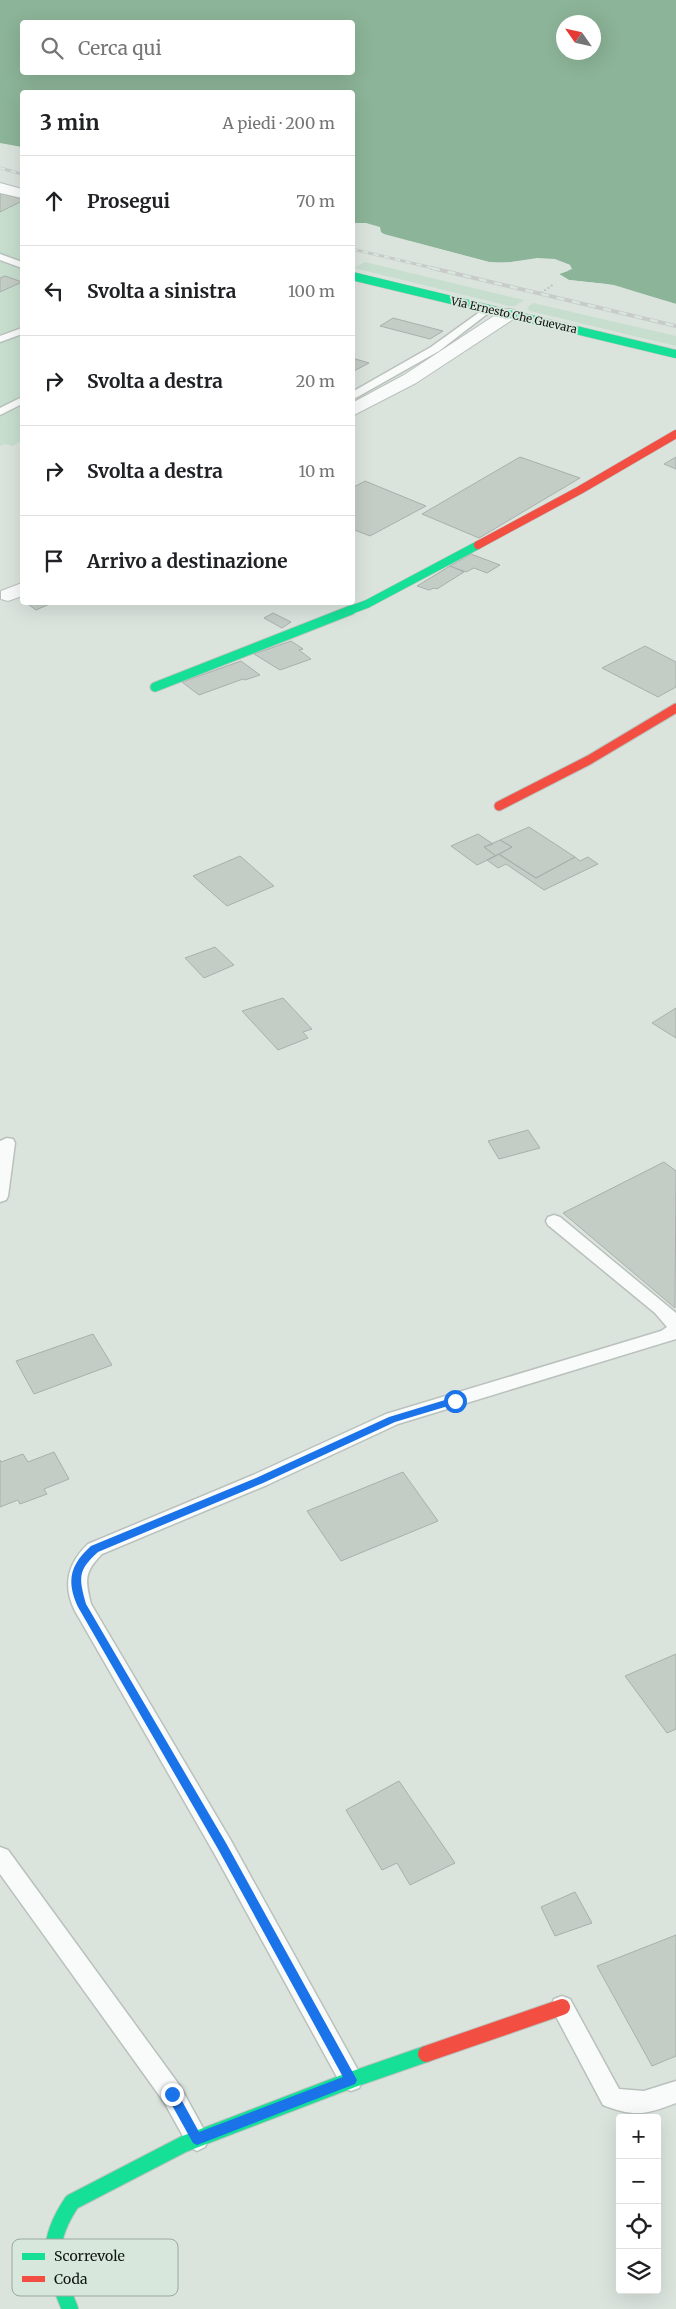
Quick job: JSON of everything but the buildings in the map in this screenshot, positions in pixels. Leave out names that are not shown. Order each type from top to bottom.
[{"type":"street","points":[[0,188],[20,193]]},
{"type":"street","name":"Via Ernesto Che Guevara","points":[[355,277],[676,354]]},
{"type":"street","points":[[355,409],[410,379],[509,314]]},
{"type":"street","points":[[155,687],[367,604],[580,490],[676,434]]},
{"type":"street","points":[[499,806],[558,778],[623,743],[676,708]]},
{"type":"street","points":[[52,2239],[53,2228],[61,2214],[72,2202],[197,2139],[351,2080],[562,2006]]},
{"type":"street","points":[[66,2296],[70,2309]]},
{"type":"lane","points":[[0,257],[20,264]]},
{"type":"lane","points":[[355,395],[435,349],[488,309]]},
{"type":"lane","points":[[0,338],[20,332]]},
{"type":"lane","points":[[0,412],[20,401]]},
{"type":"lane","points":[[0,1196],[8,1143]]},
{"type":"lane","points":[[351,2080],[222,1846],[82,1605],[75,1581],[81,1561],[95,1549],[260,1480],[392,1419],[667,1336],[676,1330],[675,1322],[661,1309],[554,1221]]},
{"type":"lane","points":[[0,1857],[172,2094],[197,2139]]},
{"type":"lane","points":[[562,2006],[612,2097],[626,2104],[646,2104],[676,2092]]},
{"type":"path","points":[[541,293],[554,284]]},
{"type":"shaded area","points":[[0,0],[676,0],[676,304],[607,284],[569,280],[559,274],[568,271],[570,265],[560,262],[540,260],[489,262],[384,234],[381,232],[380,227],[366,223],[355,223],[355,90],[20,90],[20,147],[0,143]]},
{"type":"shaded area","points":[[0,192],[20,197],[20,441],[13,446],[5,444],[0,446]]},
{"type":"shaded area","points":[[365,262],[524,300],[515,306],[509,306],[355,267]]},
{"type":"shaded area","points":[[533,303],[676,336],[676,346],[530,311],[527,308]]},
{"type":"pier","points":[[402,241],[409,241],[489,262],[505,263],[537,258],[555,259],[570,265],[572,269],[559,274],[569,280],[614,285],[676,304],[676,306],[607,286],[568,283],[556,274],[568,267],[554,262],[538,261],[506,266],[489,264]]},
{"type":"railway","points":[[0,168],[20,173]]},
{"type":"railway","points":[[355,250],[437,269]]},
{"type":"railway","points":[[432,268],[676,326]]},
{"type":"traffic: fast","points":[[355,277],[676,354]]},
{"type":"traffic: fast","points":[[155,687],[367,604],[478,545]]},
{"type":"traffic: fast","points":[[54,2239],[62,2217],[72,2202],[184,2144],[351,2080],[426,2054]]},
{"type":"traffic: fast","points":[[65,2296],[70,2309]]},
{"type":"traffic: jam","points":[[478,545],[580,490],[676,434]]},
{"type":"traffic: jam","points":[[499,806],[589,760],[676,708]]},
{"type":"traffic: jam","points":[[426,2054],[562,2007]]},
{"type":"route","points":[[172,2094],[197,2139],[351,2080],[222,1846],[82,1605],[75,1581],[81,1561],[95,1549],[260,1480],[392,1419],[455,1401]]}]
